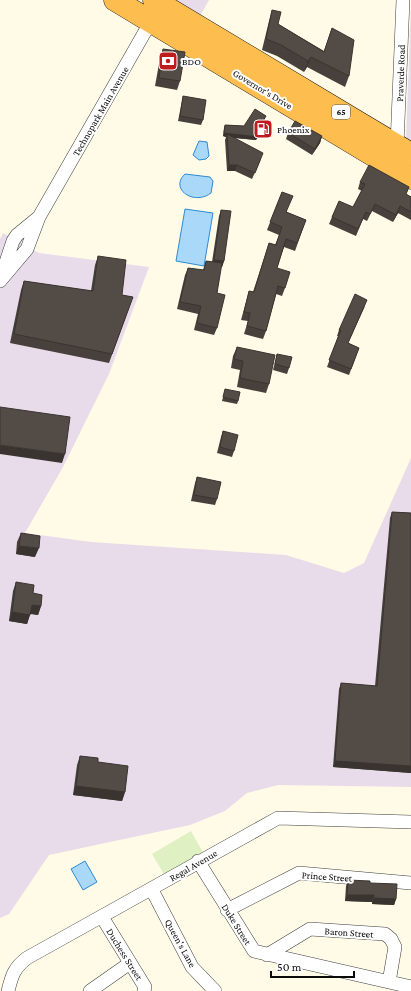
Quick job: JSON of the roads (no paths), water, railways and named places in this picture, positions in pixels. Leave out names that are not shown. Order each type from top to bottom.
[{"type":"highway","name":"Governor's Drive","points":[[115,0],[155,9],[404,150]]},
{"type":"highway","name":"Governor's Drive","points":[[155,9],[411,178]]},
{"type":"street","name":"Praverde Road","points":[[403,0],[404,150]]},
{"type":"street","name":"Technopark Main Avenue","points":[[0,280],[27,248],[39,217],[155,9]]},
{"type":"street","name":"Regal Avenue","points":[[8,991],[12,976],[17,966],[27,958],[152,890],[198,862],[278,818],[411,822]]},
{"type":"street","name":"Duke Street","points":[[198,862],[254,951],[411,987]]},
{"type":"street","name":"Prince Street","points":[[227,910],[299,873],[411,883]]},
{"type":"street","name":"Queen's Lane","points":[[152,890],[192,967],[215,991]]},
{"type":"street","name":"Duchess Street","points":[[102,917],[145,987],[144,991]]},
{"type":"street","name":"Baron Street","points":[[267,955],[310,929],[385,934],[391,939],[395,947],[389,982]]},
{"type":"street","points":[[90,991],[130,963]]},
{"type":"water","points":[[199,141],[207,142],[209,156],[206,159],[199,160],[193,155]]},
{"type":"water","points":[[185,174],[210,177],[213,181],[211,193],[204,197],[198,198],[191,197],[186,194],[180,185]]},
{"type":"water","points":[[185,209],[213,213],[204,266],[176,261]]},
{"type":"water","points":[[85,861],[97,882],[83,890],[71,869]]},
{"type":"place","name":"BDO","points":[[168,61]]},
{"type":"place","name":"Phoenix","points":[[263,129]]}]
